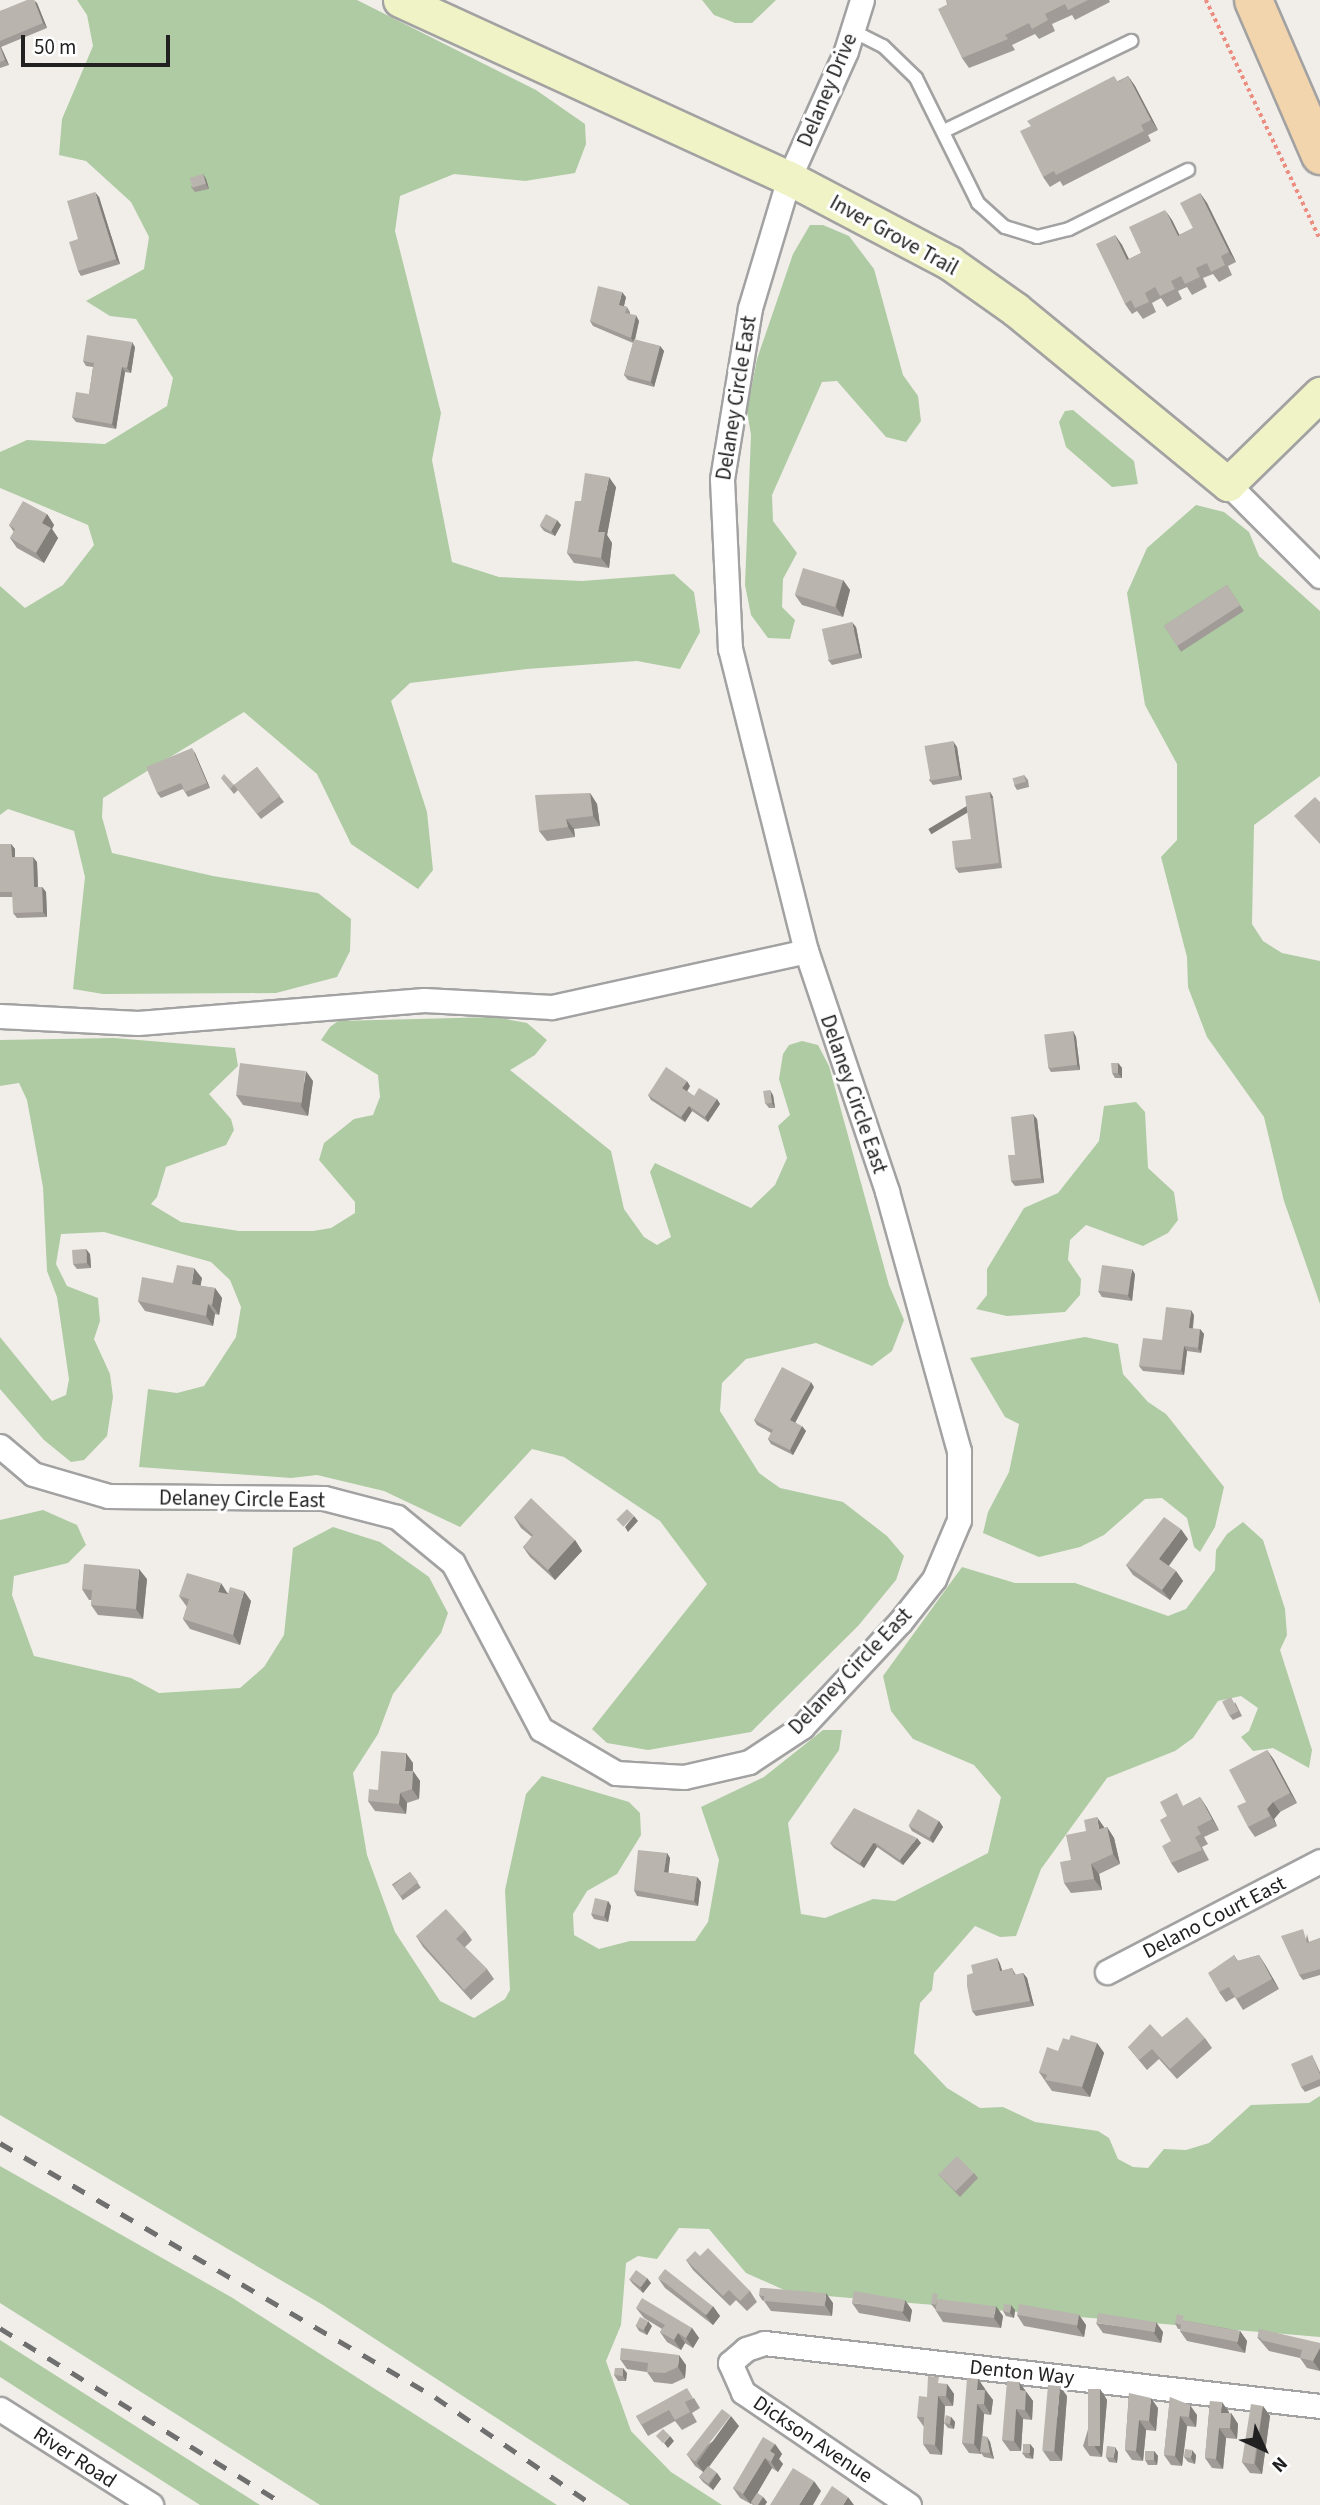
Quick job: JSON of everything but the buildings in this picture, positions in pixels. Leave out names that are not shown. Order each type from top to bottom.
[{"type":"main road","points":[[1253,0],[1320,155]]},
{"type":"street","name":"Inver Grove Trail","points":[[400,0],[789,178],[950,263],[1015,309],[1228,484],[1320,576]]},
{"type":"street","name":"Delaney Drive","points":[[789,178],[853,31],[862,0]]},
{"type":"street","name":"Delaney Circle East","points":[[0,1446],[33,1474],[108,1496],[324,1498],[397,1517],[453,1563],[541,1730],[616,1773],[684,1777],[749,1762],[802,1727],[900,1622],[934,1579],[959,1520],[959,1451],[887,1191],[806,951],[730,649],[722,479],[750,308],[789,178]]},
{"type":"street","points":[[1228,484],[1320,394]]},
{"type":"street","points":[[0,1016],[138,1023],[424,1000],[552,1007],[806,951]]},
{"type":"street","name":"Delano Court East","points":[[1107,1972],[1320,1861]]},
{"type":"street","name":"Denton Way","points":[[730,2363],[746,2349],[764,2343],[1320,2406]]},
{"type":"street","name":"Dickson Avenue","points":[[730,2363],[743,2392],[909,2505]]},
{"type":"street","name":"River Road","points":[[0,2409],[151,2505]]},
{"type":"lane","points":[[853,31],[883,46],[916,78],[978,203],[1005,228],[1037,237],[1069,229],[1188,170]]},
{"type":"lane","points":[[944,131],[1131,41]]},
{"type":"path","points":[[1206,0],[1320,239]]},
{"type":"green space","points":[[77,0],[357,0],[536,90],[585,124],[586,144],[575,173],[525,181],[454,174],[400,196],[395,231],[441,413],[432,460],[452,562],[499,577],[582,581],[674,574],[694,592],[700,632],[680,669],[637,661],[527,669],[410,683],[391,701],[427,812],[433,870],[418,889],[351,844],[317,774],[244,712],[103,798],[102,817],[112,853],[213,876],[318,893],[351,919],[350,951],[337,977],[276,993],[103,994],[73,989],[85,877],[74,831],[8,809],[0,815],[0,586],[25,608],[63,585],[94,545],[88,525],[0,488],[0,452],[27,440],[105,444],[167,406],[173,378],[136,319],[110,316],[86,301],[144,269],[149,237],[131,202],[86,161],[59,155],[62,119],[93,46],[87,15]]},
{"type":"green space","points":[[702,0],[776,0],[752,23],[735,23],[714,15]]},
{"type":"green space","points":[[810,225],[823,225],[849,236],[874,269],[903,375],[918,396],[921,421],[906,442],[886,437],[837,381],[822,382],[772,495],[773,521],[797,553],[783,579],[782,607],[795,620],[790,639],[768,638],[751,615],[745,585],[751,435],[747,411],[757,359],[793,254]]},
{"type":"green space","points":[[1073,410],[1134,461],[1138,484],[1112,487],[1066,447],[1059,422],[1065,411]]},
{"type":"green space","points":[[1196,505],[1224,512],[1249,532],[1259,556],[1320,611],[1320,776],[1254,825],[1252,924],[1263,941],[1282,953],[1320,961],[1320,1304],[1284,1201],[1264,1117],[1207,1037],[1188,987],[1187,957],[1161,857],[1177,840],[1177,764],[1145,705],[1127,593],[1147,548]]},
{"type":"green space","points":[[495,1017],[527,1023],[547,1040],[535,1055],[510,1070],[611,1151],[624,1209],[644,1237],[657,1245],[671,1237],[650,1172],[655,1163],[751,1208],[775,1185],[787,1158],[778,1126],[790,1115],[779,1079],[783,1054],[789,1045],[802,1041],[818,1045],[829,1066],[889,1285],[904,1320],[892,1351],[872,1366],[816,1343],[746,1359],[722,1383],[720,1411],[759,1473],[780,1488],[843,1502],[887,1536],[904,1556],[896,1580],[858,1626],[751,1732],[648,1750],[607,1743],[592,1729],[707,1584],[660,1521],[564,1457],[532,1449],[460,1527],[384,1491],[317,1475],[291,1478],[139,1467],[148,1389],[177,1393],[204,1386],[236,1337],[241,1307],[230,1280],[211,1262],[104,1232],[61,1234],[56,1264],[67,1286],[98,1298],[100,1321],[94,1339],[110,1374],[113,1397],[107,1436],[84,1460],[71,1462],[44,1440],[0,1389],[0,1337],[52,1401],[66,1395],[69,1379],[57,1297],[47,1271],[43,1187],[27,1100],[19,1083],[0,1086],[0,1040],[114,1038],[235,1048],[238,1066],[209,1094],[231,1119],[234,1130],[226,1145],[166,1167],[157,1197],[151,1204],[181,1222],[239,1231],[313,1231],[331,1228],[355,1213],[355,1202],[319,1160],[324,1143],[354,1119],[373,1115],[380,1097],[378,1075],[321,1040],[330,1027],[338,1021]]},
{"type":"green space","points":[[1136,1102],[1145,1112],[1148,1168],[1174,1192],[1178,1220],[1168,1233],[1143,1246],[1086,1225],[1070,1240],[1068,1260],[1081,1279],[1080,1295],[1065,1312],[1007,1316],[976,1309],[987,1295],[987,1269],[1024,1208],[1058,1193],[1099,1141],[1104,1106]]},
{"type":"green space","points":[[1085,1337],[1118,1344],[1123,1374],[1148,1402],[1166,1414],[1224,1487],[1215,1527],[1200,1552],[1194,1547],[1187,1518],[1162,1498],[1145,1499],[1104,1535],[1080,1547],[1039,1557],[983,1533],[988,1512],[1009,1472],[1019,1424],[1005,1417],[970,1358]]},
{"type":"green space","points":[[43,1510],[77,1525],[86,1545],[68,1563],[14,1576],[12,1595],[34,1656],[131,1678],[159,1693],[240,1688],[264,1667],[284,1635],[293,1548],[333,1527],[380,1542],[429,1577],[448,1613],[441,1633],[393,1694],[378,1734],[353,1773],[367,1855],[395,1932],[440,2001],[474,2018],[505,1999],[510,1990],[505,1890],[526,1794],[542,1776],[629,1802],[640,1813],[641,1835],[617,1874],[587,1891],[573,1914],[574,1935],[599,1949],[630,1941],[695,1941],[708,1922],[719,1860],[701,1807],[764,1777],[823,1730],[842,1730],[839,1750],[788,1823],[801,1914],[825,1918],[873,1899],[895,1901],[988,1853],[1001,1797],[974,1765],[913,1739],[891,1711],[883,1676],[962,1567],[1015,1583],[1075,1583],[1168,1616],[1186,1609],[1215,1570],[1216,1550],[1227,1534],[1243,1522],[1263,1540],[1285,1609],[1287,1635],[1280,1650],[1312,1750],[1309,1768],[1273,1748],[1253,1751],[1241,1737],[1249,1731],[1258,1708],[1241,1696],[1218,1701],[1193,1738],[1175,1751],[1107,1778],[1041,1869],[1016,1936],[1000,1937],[975,1926],[934,1973],[932,1990],[920,2003],[914,2053],[947,2088],[980,2108],[1003,2107],[1035,2122],[1098,2131],[1109,2138],[1118,2159],[1133,2167],[1148,2168],[1164,2149],[1186,2150],[1209,2143],[1251,2105],[1309,2103],[1320,2096],[1320,2337],[791,2293],[746,2273],[709,2229],[679,2228],[657,2259],[638,2256],[626,2263],[621,2325],[606,2361],[631,2431],[671,2472],[722,2505],[630,2505],[323,2305],[0,2115],[0,1520]]},
{"type":"green space","points":[[0,2166],[231,2297],[557,2505],[320,2505],[0,2303]]},
{"type":"green space","points":[[0,2340],[260,2505],[200,2505],[0,2377]]},
{"type":"railway","points":[[0,2143],[435,2397],[593,2505]]},
{"type":"railway","points":[[0,2328],[285,2505]]}]
